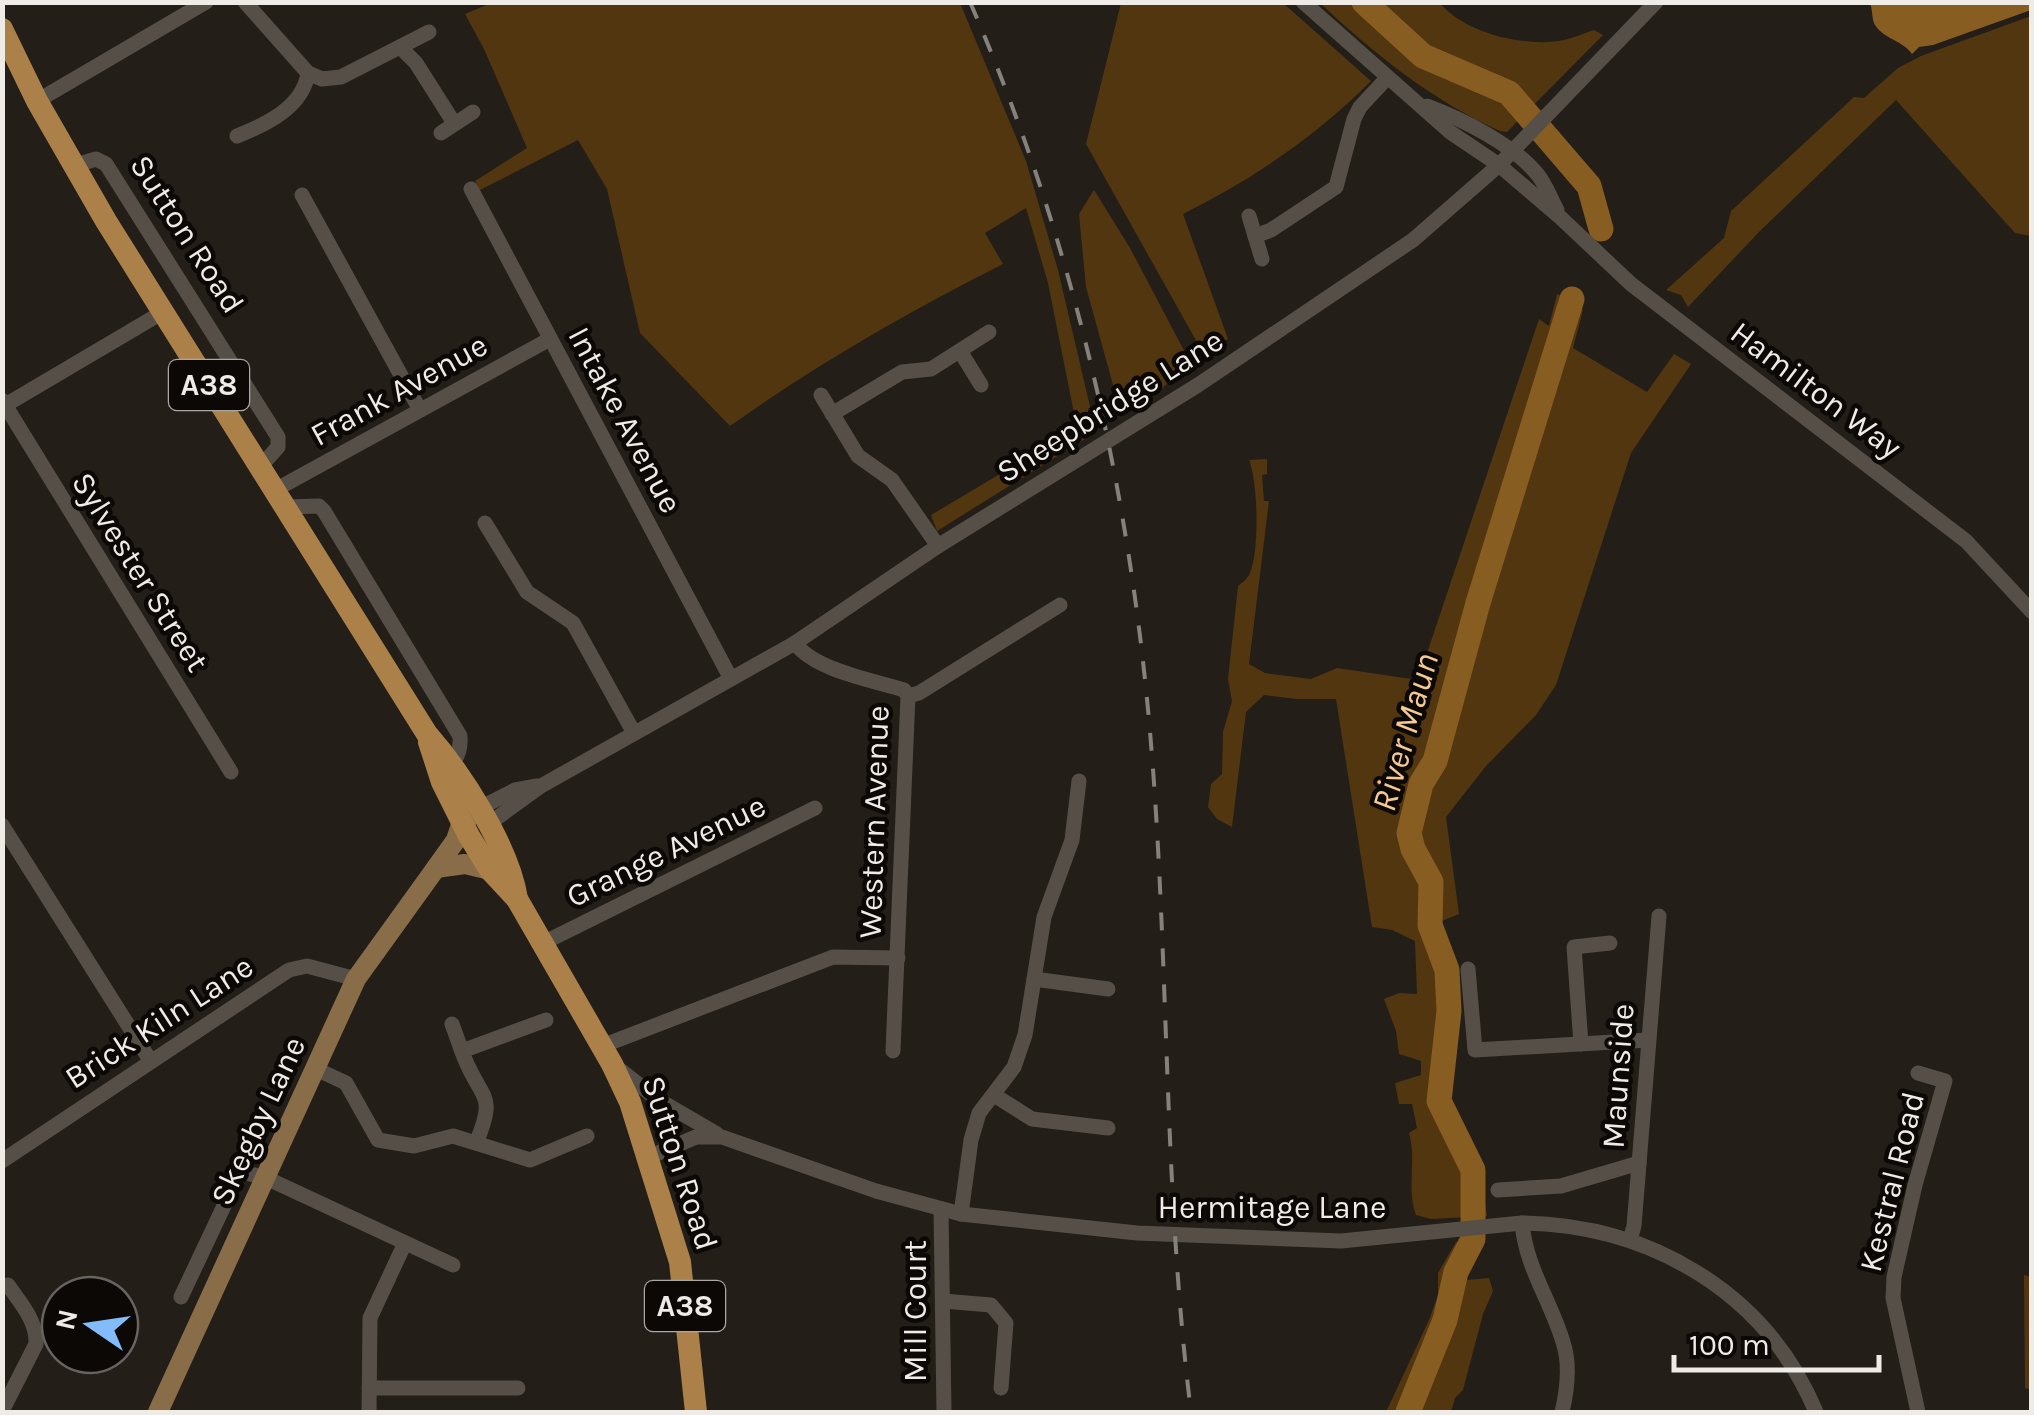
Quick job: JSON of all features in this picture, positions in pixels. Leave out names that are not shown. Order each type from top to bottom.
[{"type":"highway","name":"Sutton Road","points":[[2,29],[37,101],[162,312],[427,734],[490,870],[517,899],[607,1055],[630,1102],[680,1262],[696,1412]]},
{"type":"highway","name":"Sutton Road","points":[[470,826],[514,877],[517,899]]},
{"type":"main road","name":"Skegby Lane","points":[[158,1412],[356,978],[470,826]]},
{"type":"main road","points":[[436,868],[465,864],[490,870]]},
{"type":"street","points":[[37,101],[206,2]]},
{"type":"street","points":[[245,2],[308,73],[322,79],[341,77],[429,32]]},
{"type":"street","points":[[1302,2],[1419,103]]},
{"type":"street","name":"Sheepbridge Lane","points":[[470,826],[515,790],[540,786],[795,643],[938,546],[1198,385],[1413,240],[1499,166],[1656,2]]},
{"type":"street","points":[[400,47],[416,63],[448,128],[472,112]]},
{"type":"street","points":[[237,136],[262,134],[296,103],[308,73]]},
{"type":"street","points":[[1255,236],[1336,187],[1354,119],[1387,78]]},
{"type":"street","name":"Hamilton Way","points":[[1419,103],[1456,117],[1512,152],[1539,176],[1561,218]]},
{"type":"street","name":"Hamilton Way","points":[[1419,103],[1450,132],[1499,166],[1561,218],[1631,284],[1966,541],[2032,612]]},
{"type":"street","name":"Sutton Road","points":[[74,166],[96,160],[106,164],[278,438],[278,448],[261,466]]},
{"type":"street","name":"Intake Avenue","points":[[471,189],[730,677]]},
{"type":"street","points":[[302,196],[420,410]]},
{"type":"street","points":[[1249,216],[1262,259]]},
{"type":"street","points":[[3,404],[162,312]]},
{"type":"street","points":[[832,414],[902,372],[931,369],[989,332]]},
{"type":"street","name":"Frank Avenue","points":[[281,498],[420,410],[550,338]]},
{"type":"street","points":[[960,352],[982,386]]},
{"type":"street","points":[[821,395],[858,456],[892,480],[938,546]]},
{"type":"street","name":"Sylvester Street","points":[[3,404],[231,772]]},
{"type":"street","name":"Sutton Road","points":[[281,498],[319,506],[324,511],[460,736],[460,747],[446,768]]},
{"type":"street","points":[[486,522],[528,592],[573,624],[634,733]]},
{"type":"street","points":[[908,696],[919,693],[1060,605]]},
{"type":"street","name":"Western Avenue","points":[[795,643],[803,655],[904,690],[908,696],[894,1051]]},
{"type":"street","points":[[960,1214],[971,1140],[980,1113],[1014,1067],[1025,1036],[1044,917],[1072,840],[1080,781]]},
{"type":"street","name":"Grange Avenue","points":[[541,944],[815,808]]},
{"type":"street","points":[[2,825],[150,1060]]},
{"type":"street","name":"Maunside","points":[[1630,1240],[1659,916]]},
{"type":"street","points":[[1581,1044],[1574,946],[1610,943]]},
{"type":"street","points":[[607,1055],[833,957],[898,958]]},
{"type":"street","name":"Brick Kiln Lane","points":[[2,1161],[297,966],[356,978]]},
{"type":"street","points":[[1468,969],[1476,1050],[1648,1040]]},
{"type":"street","points":[[1034,979],[1108,989]]},
{"type":"street","points":[[462,1052],[546,1020]]},
{"type":"street","points":[[452,1024],[488,1104],[477,1141]]},
{"type":"street","name":"Hermitage Lane","points":[[607,1055],[657,1099],[722,1137],[876,1192],[960,1214],[1137,1234],[1273,1241],[1341,1242],[1522,1223],[1606,1232],[1696,1270],[1753,1314],[1804,1384],[1816,1412]]},
{"type":"street","points":[[316,1069],[346,1083],[378,1140],[414,1146],[453,1136],[530,1160],[588,1136]]},
{"type":"street","name":"Kestral Road","points":[[1918,1073],[1945,1081],[1894,1277],[1893,1298],[1918,1412]]},
{"type":"street","points":[[994,1095],[1032,1120],[1108,1128]]},
{"type":"street","points":[[649,1157],[696,1137],[722,1137]]},
{"type":"street","points":[[1498,1190],[1561,1186],[1639,1163]]},
{"type":"street","points":[[182,1296],[240,1172],[264,1177],[454,1266]]},
{"type":"street","name":"Mill Court","points":[[942,1209],[944,1412]]},
{"type":"street","points":[[1522,1223],[1524,1252],[1564,1344],[1567,1370],[1562,1412]]},
{"type":"street","points":[[369,1412],[370,1318],[405,1243]]},
{"type":"street","points":[[2,1411],[36,1344],[34,1324],[8,1286]]},
{"type":"street","points":[[943,1301],[991,1305],[1006,1323],[1002,1388]]},
{"type":"street","points":[[369,1388],[518,1388]]},
{"type":"shaded area","points":[[2031,2],[2031,10],[1919,47],[1912,54],[1876,26],[1870,3]]},
{"type":"shaded area","points":[[491,3],[960,3],[1026,161],[1058,270],[1096,432],[937,531],[931,515],[1077,428],[1048,283],[1026,208],[985,233],[1003,264],[864,340],[730,426],[640,333],[607,189],[578,140],[480,190],[475,181],[527,148],[465,14]]},
{"type":"shaded area","points":[[1121,3],[1283,3],[1371,81],[1282,155],[1183,214],[1228,339],[1203,353],[1086,144]]},
{"type":"shaded area","points":[[1320,3],[1440,3],[1464,23],[1514,40],[1549,42],[1594,30],[1603,35],[1507,132],[1475,119],[1428,90],[1383,58]]},
{"type":"shaded area","points":[[2031,16],[2031,236],[2015,233],[1896,100],[1760,231],[1688,307],[1681,295],[1666,290],[1724,238],[1731,211],[1854,97],[1864,98],[1898,68],[1921,56]]},
{"type":"shaded area","points":[[1094,190],[1130,248],[1190,362],[1154,396],[1121,414],[1086,287],[1079,214]]},
{"type":"shaded area","points":[[1557,294],[1572,299],[1583,310],[1573,348],[1647,392],[1674,354],[1691,364],[1631,453],[1556,685],[1536,715],[1486,766],[1446,817],[1459,914],[1442,921],[1445,940],[1452,947],[1457,1004],[1450,1108],[1471,1151],[1477,1155],[1487,1216],[1431,1219],[1416,1215],[1413,1205],[1409,1133],[1417,1128],[1412,1104],[1399,1104],[1395,1083],[1421,1075],[1421,1061],[1399,1054],[1396,1031],[1384,999],[1399,993],[1417,994],[1415,941],[1392,930],[1372,927],[1336,699],[1264,695],[1246,712],[1232,827],[1217,819],[1208,807],[1211,784],[1222,774],[1223,732],[1232,701],[1228,679],[1238,586],[1249,575],[1255,551],[1256,500],[1249,460],[1267,459],[1267,474],[1262,475],[1264,501],[1269,501],[1249,664],[1265,673],[1311,679],[1337,668],[1418,680],[1539,319],[1549,326]]},
{"type":"shaded area","points":[[1467,1239],[1471,1257],[1461,1276],[1467,1280],[1489,1278],[1493,1291],[1463,1390],[1455,1398],[1451,1412],[1386,1412],[1429,1320],[1438,1295],[1438,1273],[1456,1242]]},
{"type":"shaded area","points":[[2024,1275],[2031,1277],[2031,1390],[2025,1388]]},
{"type":"waterway","name":"River Maun","points":[[1364,2],[1423,56],[1509,93],[1589,186],[1601,229]]},
{"type":"waterway","name":"River Maun","points":[[1408,1412],[1445,1320],[1456,1272],[1473,1239],[1473,1170],[1439,1101],[1449,1011],[1447,970],[1430,925],[1431,882],[1409,833],[1421,784],[1435,761],[1478,603],[1572,299]]},
{"type":"railway","points":[[970,2],[1040,184],[1068,277],[1093,371],[1130,562],[1152,756],[1171,1167],[1191,1412]]}]
